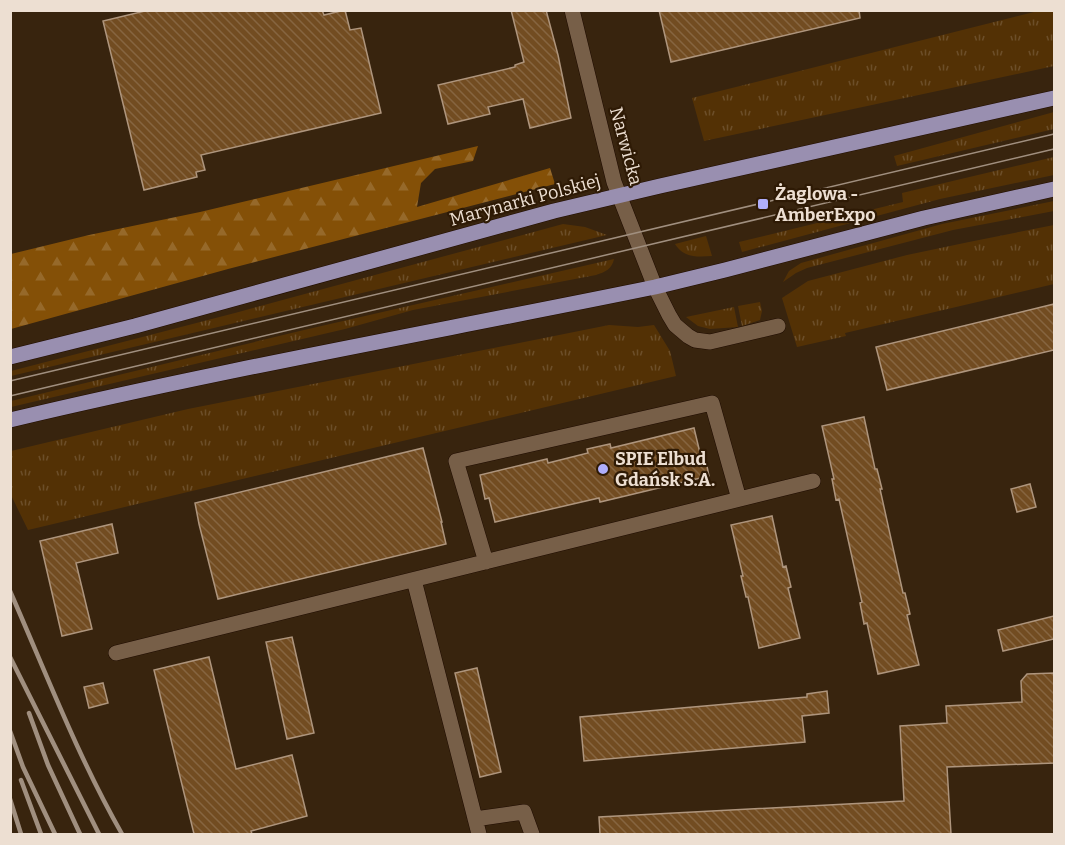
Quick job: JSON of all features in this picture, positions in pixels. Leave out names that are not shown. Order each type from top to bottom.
[{"type":"main road","name":"Marynarki Polskiej","points":[[10,357],[135,326],[491,228],[618,196],[1054,98]]},
{"type":"main road","points":[[10,420],[206,376],[655,287],[924,218],[1054,189]]},
{"type":"street","name":"Narwicka","points":[[572,10],[618,196],[655,287],[675,325],[688,336],[702,342],[717,341],[778,326]]},
{"type":"street","points":[[486,562],[456,460],[712,403],[739,499]]},
{"type":"street","points":[[116,653],[813,481]]},
{"type":"street","points":[[414,580],[479,834]]},
{"type":"street","points":[[475,819],[524,812],[531,834]]},
{"type":"green space","points":[[1038,11],[1054,11],[1054,66],[704,141],[692,98]]},
{"type":"green space","points":[[1054,112],[1054,129],[897,166],[894,156]]},
{"type":"green space","points":[[478,146],[473,161],[435,169],[421,183],[417,207],[550,168],[555,184],[228,269],[11,329],[11,254]]},
{"type":"green space","points":[[1054,157],[1054,175],[940,199],[742,252],[739,242],[903,202],[902,193]]},
{"type":"green space","points":[[1054,201],[1054,211],[953,230],[807,268],[783,282],[789,271],[801,263],[942,224]]},
{"type":"green space","points":[[563,224],[585,227],[607,235],[11,376],[11,371]]},
{"type":"green space","points":[[1054,225],[1054,284],[845,333],[846,336],[797,347],[782,298],[808,281],[907,255]]},
{"type":"green space","points":[[706,236],[712,256],[687,254],[675,244]]},
{"type":"green space","points":[[614,259],[608,270],[596,275],[413,310],[345,329],[11,407],[11,401],[304,330]]},
{"type":"green space","points":[[760,302],[762,311],[760,320],[742,326],[738,306]]},
{"type":"green space","points":[[734,307],[738,327],[710,329],[698,326],[686,317]]},
{"type":"green space","points":[[609,325],[638,327],[654,325],[670,351],[676,376],[28,530],[11,495],[11,451],[188,409]]},
{"type":"building","points":[[149,10],[322,10],[324,15],[345,10],[350,30],[361,28],[381,113],[201,155],[205,170],[196,172],[197,177],[144,190],[103,21]]},
{"type":"building","points":[[511,10],[546,10],[571,118],[530,128],[523,99],[488,107],[490,114],[448,124],[438,85],[515,67],[524,62]]},
{"type":"building","points":[[659,10],[859,10],[860,18],[671,62]]},
{"type":"building","points":[[1054,304],[1054,350],[887,390],[876,347]]},
{"type":"building","points":[[864,417],[875,469],[877,469],[882,489],[880,489],[903,593],[905,593],[910,614],[907,615],[919,665],[878,674],[867,623],[864,624],[860,603],[862,602],[839,499],[836,500],[832,479],[834,479],[822,426]]},
{"type":"building","points":[[694,428],[700,453],[704,452],[709,476],[600,502],[599,498],[495,522],[489,498],[485,499],[480,475],[547,459],[548,463],[588,453],[587,449],[610,444],[611,448]]},
{"type":"building","points":[[423,448],[446,544],[218,599],[195,503]]},
{"type":"building","points":[[1030,484],[1036,507],[1017,512],[1011,489]]},
{"type":"building","points":[[772,516],[783,567],[786,566],[791,587],[788,588],[800,638],[759,648],[731,525]]},
{"type":"building","points":[[112,524],[118,553],[76,563],[92,629],[62,636],[40,541]]},
{"type":"building","points":[[1054,616],[1054,639],[1003,651],[998,630]]},
{"type":"building","points":[[292,637],[314,733],[287,739],[266,642]]},
{"type":"building","points":[[209,657],[236,769],[292,755],[307,816],[251,831],[252,834],[194,834],[154,670]]},
{"type":"building","points":[[477,668],[501,772],[480,777],[455,673]]},
{"type":"building","points":[[1054,673],[1054,763],[947,767],[951,834],[600,834],[599,817],[904,801],[900,726],[947,723],[946,706],[1022,702],[1021,681],[1027,674]]},
{"type":"building","points":[[103,683],[108,703],[89,708],[84,687]]},
{"type":"building","points":[[827,691],[829,713],[802,716],[805,742],[584,761],[580,717],[807,697],[807,694]]},
{"type":"tram line","points":[[10,381],[1054,134]]},
{"type":"tram line","points":[[10,396],[1054,149]]},
{"type":"railway","points":[[10,591],[77,745],[122,834]]},
{"type":"railway","points":[[10,657],[99,834]]},
{"type":"railway","points":[[29,713],[48,765],[80,834]]},
{"type":"railway","points":[[10,731],[23,767],[55,834]]},
{"type":"railway","points":[[21,780],[41,834]]},
{"type":"railway","points":[[10,799],[21,834]]},
{"type":"place","name":"Żaglowa - AmberExpo","points":[[763,204]]},
{"type":"place","name":"SPIE Elbud Gdańsk S.A.","points":[[603,469]]}]
